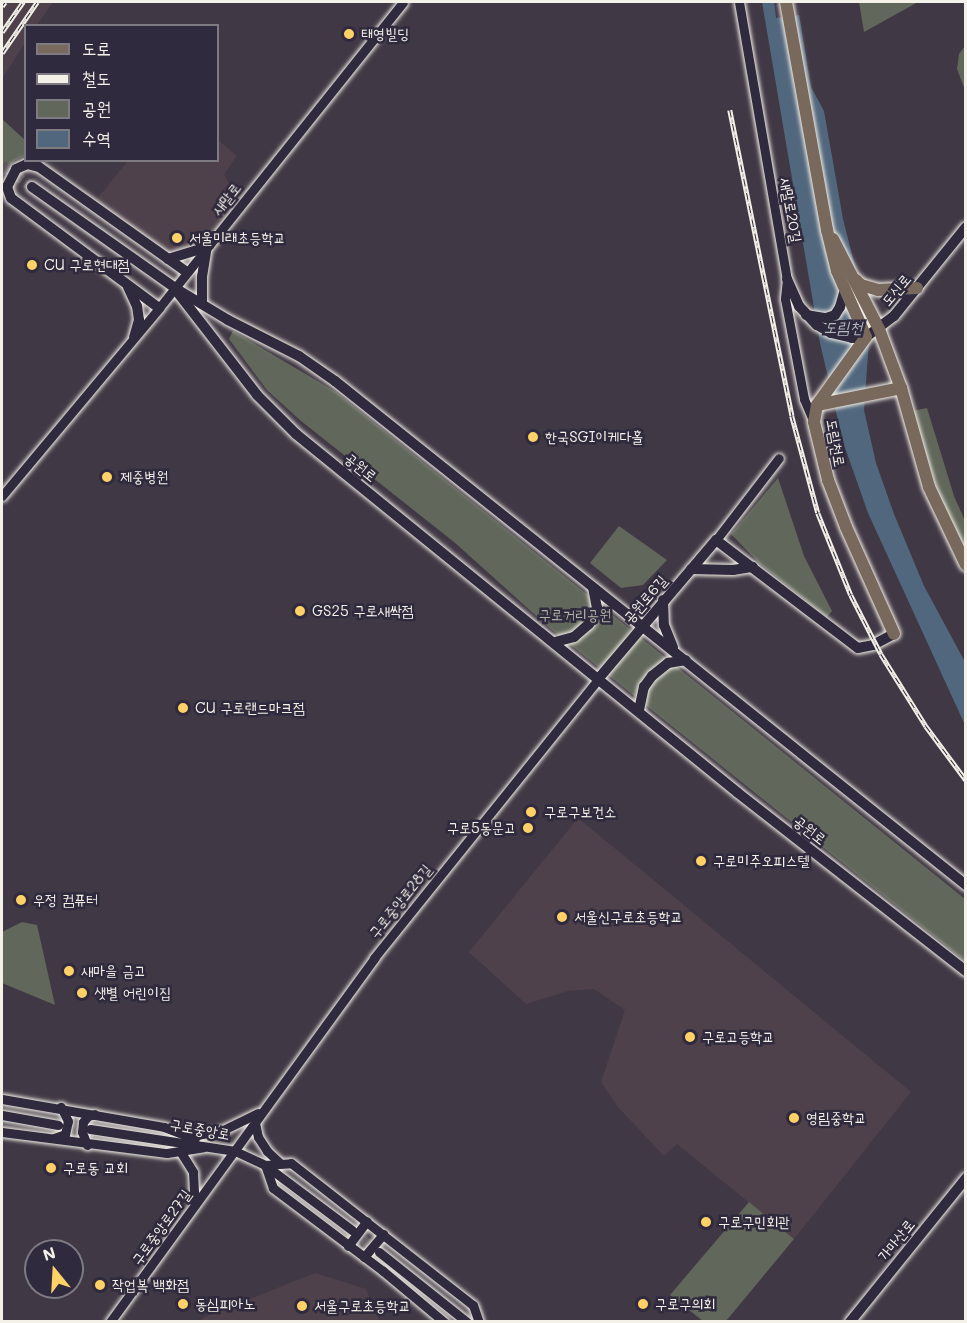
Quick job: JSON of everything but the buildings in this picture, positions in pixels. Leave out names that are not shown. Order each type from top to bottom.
[{"type":"main road","points":[[786,2],[827,230],[837,271],[866,337],[852,338],[831,333],[802,310],[787,279]]},
{"type":"main road","points":[[159,308],[10,198],[7,187],[16,169],[27,164],[39,167],[187,272]]},
{"type":"main road","name":"공원로","points":[[32,187],[174,288],[299,356],[335,381],[966,885]]},
{"type":"main road","name":"도신로","points":[[866,337],[894,316],[966,227]]},
{"type":"main road","points":[[827,230],[856,279],[879,329],[901,388],[929,487],[966,565]]},
{"type":"main road","points":[[168,259],[207,247],[202,277],[202,304]]},
{"type":"main road","points":[[856,279],[869,289],[886,291],[917,288]]},
{"type":"main road","points":[[125,282],[137,306],[139,320],[134,337]]},
{"type":"main road","name":"공원로","points":[[174,288],[257,395],[296,434],[639,710],[747,800],[966,971]]},
{"type":"main road","points":[[802,310],[826,318],[835,315],[840,308],[845,289]]},
{"type":"main road","name":"도림천로","points":[[866,337],[817,405],[814,422],[828,480],[865,571],[894,634]]},
{"type":"main road","points":[[817,405],[901,388]]},
{"type":"main road","points":[[716,540],[858,648],[873,645],[894,634]]},
{"type":"main road","name":"공원로6길","points":[[599,678],[716,540]]},
{"type":"main road","points":[[692,569],[733,570],[753,567]]},
{"type":"main road","points":[[555,642],[574,637],[589,624],[597,608],[593,588]]},
{"type":"main road","points":[[663,600],[664,625],[674,650]]},
{"type":"main road","points":[[639,710],[644,687],[652,676],[668,663],[686,660]]},
{"type":"main road","name":"가마산로","points":[[850,1322],[966,1178]]},
{"type":"street","name":"새말로","points":[[2,496],[159,308],[403,2]]},
{"type":"street","name":"새말로20길","points":[[739,2],[787,279],[785,300],[804,399],[814,422]]},
{"type":"street","name":"공원로6길","points":[[716,540],[779,458]]},
{"type":"street","name":"구로중앙로28길","points":[[235,1151],[374,958],[599,678]]},
{"type":"street","points":[[2,1098],[164,1127],[211,1146]]},
{"type":"street","points":[[52,1139],[65,1134],[68,1121],[61,1107]]},
{"type":"street","points":[[188,1136],[221,1131],[240,1124],[265,1108]]},
{"type":"street","points":[[87,1145],[82,1132],[83,1122],[88,1116],[95,1114]]},
{"type":"street","points":[[2,1115],[58,1125]]},
{"type":"street","points":[[255,1123],[258,1137],[267,1151],[280,1163]]},
{"type":"street","name":"구로중앙로","points":[[90,1129],[235,1151],[265,1165],[352,1230]]},
{"type":"street","points":[[2,1132],[87,1145],[167,1153],[211,1146]]},
{"type":"street","points":[[180,1151],[193,1172],[195,1206]]},
{"type":"street","name":"구로중앙로27길","points":[[110,1322],[235,1151]]},
{"type":"street","points":[[444,1322],[364,1257],[273,1188],[265,1165],[291,1163],[472,1305],[479,1322]]},
{"type":"street","points":[[348,1246],[367,1221]]},
{"type":"street","points":[[364,1257],[383,1234]]},
{"type":"street","points":[[379,1252],[468,1322]]},
{"type":"shaded area","points":[[2,2],[53,2],[38,24],[24,24],[24,45],[2,79]]},
{"type":"shaded area","name":"서울미래초등학교","points":[[219,141],[237,156],[224,174],[233,191],[244,201],[187,272],[92,205],[127,162],[219,162]]},
{"type":"shaded area","points":[[578,818],[911,1092],[794,1239],[677,1144],[664,1156],[618,1107],[601,1082],[625,1010],[594,989],[568,991],[526,1004],[469,952]]},
{"type":"shaded area","name":"서울구로초등학교","points":[[315,1273],[366,1289],[379,1321],[201,1321],[204,1317]]},
{"type":"green space","points":[[859,2],[918,2],[864,32]]},
{"type":"green space","points":[[965,46],[965,90],[957,69],[959,54]]},
{"type":"green space","points":[[2,119],[24,139],[24,156],[14,161],[2,177]]},
{"type":"green space","name":"구로거리공원","points":[[233,331],[336,392],[965,899],[965,961],[552,630],[454,542],[301,421],[267,390],[229,339]]},
{"type":"green space","points":[[927,408],[954,496],[965,521],[965,556],[937,489],[912,411]]},
{"type":"green space","points":[[778,478],[804,556],[832,611],[827,617],[760,564],[731,534]]},
{"type":"green space","points":[[619,526],[667,560],[643,585],[621,588],[590,563]]},
{"type":"green space","points":[[22,922],[37,925],[55,1005],[2,983],[2,932]]},
{"type":"green space","points":[[749,1202],[794,1239],[726,1321],[703,1321],[670,1295]]},
{"type":"water","name":"도림천","points":[[762,2],[797,2],[811,87],[824,111],[843,219],[870,326],[864,410],[876,463],[924,586],[965,662],[965,725],[868,513],[843,442],[820,343]]},
{"type":"pier","points":[[774,2],[798,2],[800,15],[776,18]]},
{"type":"tunnel","points":[[2,165],[32,187]]},
{"type":"tunnel","points":[[353,1231],[377,1250]]},
{"type":"railway","points":[[2,6],[5,2]]},
{"type":"railway","points":[[2,32],[23,2]]},
{"type":"railway","points":[[2,53],[37,2]]},
{"type":"railway","points":[[730,110],[792,416],[818,513],[851,595],[881,654],[926,726],[966,780]]},
{"type":"place","name":"태영빌딩","points":[[349,34]]},
{"type":"place","name":"서울미래초등학교","points":[[177,238]]},
{"type":"place","name":"CU 구로현대점","points":[[32,265]]},
{"type":"place","name":"한국SGI이케다홀","points":[[533,437]]},
{"type":"place","name":"제중병원","points":[[107,477]]},
{"type":"place","name":"GS25 구로새싹점","points":[[300,611]]},
{"type":"place","name":"CU 구로랜드마크점","points":[[183,708]]},
{"type":"place","name":"구로구보건소","points":[[531,812]]},
{"type":"place","name":"구로5동문고","points":[[528,828]]},
{"type":"place","name":"구로미주오피스텔","points":[[701,861]]},
{"type":"place","name":"우정 컴퓨터","points":[[21,900]]},
{"type":"place","name":"서울신구로초등학교","points":[[562,917]]},
{"type":"place","name":"새마을 금고","points":[[69,971]]},
{"type":"place","name":"샛별 어린이집","points":[[82,993]]},
{"type":"place","name":"구로고등학교","points":[[690,1037]]},
{"type":"place","name":"영림중학교","points":[[794,1118]]},
{"type":"place","name":"구로동 교회","points":[[51,1168]]},
{"type":"place","name":"구로구민회관","points":[[706,1222]]},
{"type":"place","name":"작업복 백화점","points":[[100,1285]]},
{"type":"place","name":"동심피아노","points":[[183,1304]]},
{"type":"place","name":"구로구의회","points":[[643,1304]]},
{"type":"place","name":"서울구로초등학교","points":[[302,1306]]}]
